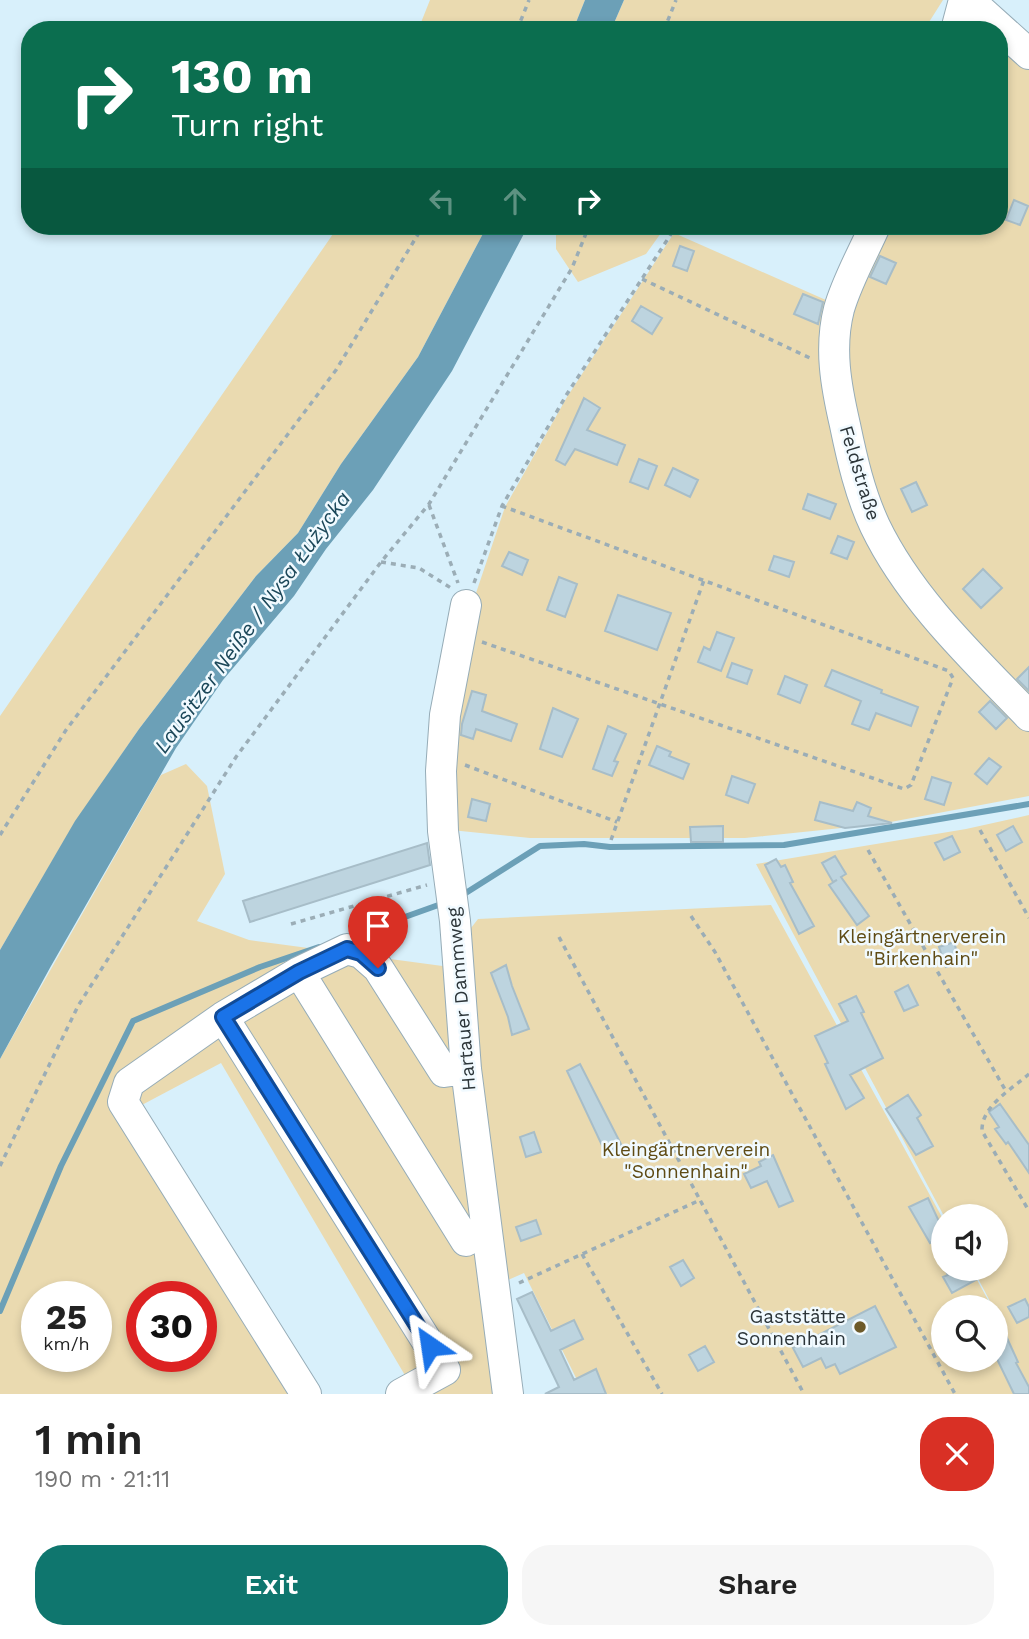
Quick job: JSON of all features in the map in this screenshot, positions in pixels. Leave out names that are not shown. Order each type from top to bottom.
[{"type":"street","points":[[959,21],[967,0],[991,21]]},
{"type":"street","points":[[1008,36],[1029,54]]},
{"type":"street","name":"Feldstraße","points":[[871,235],[839,309],[833,347],[834,369],[855,470],[876,527],[903,572],[932,610],[1029,716]]},
{"type":"street","name":"Hartauer Dammweg","points":[[466,605],[445,715],[441,771],[443,831],[452,893],[466,1069],[508,1394]]},
{"type":"street","points":[[306,1394],[123,1102],[129,1083],[223,1017],[299,972],[347,949],[361,953],[378,968],[444,1072],[466,1069]]},
{"type":"street","points":[[299,972],[466,1241]]},
{"type":"street","points":[[223,1017],[445,1370],[401,1394]]},
{"type":"path","points":[[520,21],[528,0]]},
{"type":"path","points":[[668,21],[676,0]]},
{"type":"path","points":[[0,835],[66,730],[336,370],[418,235]]},
{"type":"path","points":[[0,1167],[78,1006],[236,757],[381,562],[429,504],[572,268],[585,235]]},
{"type":"path","points":[[466,605],[502,506],[567,394],[670,235]]},
{"type":"path","points":[[642,279],[834,369]]},
{"type":"path","points":[[429,504],[466,605]]},
{"type":"path","points":[[461,635],[907,789],[911,785],[953,678],[949,671],[502,506]]},
{"type":"path","points":[[381,562],[409,565],[429,572],[451,588],[466,605]]},
{"type":"path","points":[[611,839],[704,580]]},
{"type":"path","points":[[463,764],[617,822]]},
{"type":"path","points":[[980,830],[1029,918]]},
{"type":"path","points":[[868,850],[1007,1093]]},
{"type":"path","points":[[292,924],[452,893]]},
{"type":"path","points":[[691,916],[715,951],[955,1394]]},
{"type":"path","points":[[559,937],[804,1394]]},
{"type":"path","points":[[1029,1074],[983,1117],[982,1131],[1029,1212]]},
{"type":"path","points":[[494,1292],[529,1280],[700,1200]]},
{"type":"path","points":[[582,1254],[662,1394]]},
{"type":"green space","points":[[430,0],[585,0],[577,21],[422,21]]},
{"type":"green space","points":[[624,0],[943,0],[930,21],[615,21]]},
{"type":"green space","points":[[1008,41],[1029,60],[1029,709],[886,537],[835,350],[876,235],[1008,235]]},
{"type":"green space","points":[[332,235],[482,235],[418,357],[341,464],[298,533],[256,576],[139,729],[75,822],[0,950],[0,716]]},
{"type":"green space","points":[[556,235],[660,235],[646,254],[578,282],[556,249]]},
{"type":"green space","points":[[673,235],[679,235],[835,304],[878,538],[1029,722],[1029,796],[880,824],[745,838],[530,838],[451,830],[455,721],[473,602],[505,507],[567,397]]},
{"type":"green space","points":[[186,764],[207,786],[225,874],[197,921],[249,940],[450,967],[497,1394],[416,1394],[221,1063],[123,1115],[295,1394],[0,1394],[0,1059],[161,775]]},
{"type":"green space","name":"Kleingärtnerverein \"Sonnenhain\"","points":[[1029,815],[1029,1394],[584,1394],[524,1273],[499,1284],[464,937],[478,919],[771,905],[935,1204],[931,1204],[931,1281],[978,1281],[985,1295],[931,1295],[931,1372],[1008,1372],[1008,1295],[987,1295],[979,1281],[1008,1281],[1008,1204],[938,1204],[756,864],[966,829]]},
{"type":"water","points":[[585,0],[624,0],[615,21],[577,21]]},
{"type":"water","name":"Lausitzer Neiße / Nysa Łużycka","points":[[482,235],[523,235],[452,371],[373,490],[326,549],[294,596],[223,680],[176,748],[0,1059],[0,950],[75,821],[139,729],[256,576],[298,533],[341,464],[418,357]]},
{"type":"building","points":[[1014,200],[1028,206],[1020,225],[1008,221]]},
{"type":"building","points":[[680,246],[694,251],[687,271],[673,266]]},
{"type":"building","points":[[880,256],[896,263],[886,284],[870,277]]},
{"type":"building","points":[[803,294],[823,302],[818,324],[794,314]]},
{"type":"building","points":[[641,306],[662,318],[652,334],[632,321]]},
{"type":"building","points":[[584,398],[600,408],[587,430],[625,445],[617,465],[575,449],[565,465],[556,460]]},
{"type":"building","points":[[639,459],[657,466],[648,489],[630,482]]},
{"type":"building","points":[[673,468],[698,480],[690,497],[665,485]]},
{"type":"building","points":[[916,482],[927,505],[912,512],[901,489]]},
{"type":"building","points":[[808,494],[836,504],[830,519],[803,509]]},
{"type":"building","points":[[838,536],[854,542],[847,559],[831,553]]},
{"type":"building","points":[[509,552],[528,560],[522,575],[502,566]]},
{"type":"building","points":[[774,556],[794,562],[789,577],[769,570]]},
{"type":"building","points":[[983,569],[1002,588],[981,608],[963,589]]},
{"type":"building","points":[[559,577],[577,584],[565,617],[547,610]]},
{"type":"building","points":[[618,595],[671,613],[657,650],[605,631]]},
{"type":"building","points":[[717,632],[734,638],[721,671],[698,662],[704,647],[710,650]]},
{"type":"building","points":[[732,663],[752,670],[747,684],[727,677]]},
{"type":"building","points":[[1029,667],[1029,691],[1017,679]]},
{"type":"building","points":[[832,670],[918,707],[911,726],[876,713],[869,730],[852,724],[861,701],[825,686]]},
{"type":"building","points":[[785,676],[807,685],[800,703],[778,694]]},
{"type":"building","points":[[472,691],[486,695],[482,711],[517,724],[511,741],[476,729],[473,739],[461,735]]},
{"type":"building","points":[[990,701],[1007,718],[996,729],[979,712]]},
{"type":"building","points":[[553,708],[578,719],[562,757],[540,749]]},
{"type":"building","points":[[608,726],[626,734],[614,761],[618,762],[612,776],[593,769]]},
{"type":"building","points":[[657,746],[671,752],[669,756],[689,764],[683,779],[649,765]]},
{"type":"building","points":[[989,758],[1001,767],[987,784],[975,774]]},
{"type":"building","points":[[732,776],[755,784],[748,803],[726,795]]},
{"type":"building","points":[[932,777],[951,783],[944,805],[925,799]]},
{"type":"building","points":[[472,799],[490,804],[486,821],[468,817]]},
{"type":"building","points":[[820,802],[853,811],[857,802],[871,808],[868,816],[892,823],[845,828],[815,820]]},
{"type":"building","points":[[723,826],[723,842],[691,842],[690,827]]},
{"type":"building","points":[[1013,826],[1022,842],[1006,851],[997,835]]},
{"type":"building","points":[[952,836],[960,852],[944,860],[935,843]]},
{"type":"building","points":[[427,843],[430,865],[250,922],[243,901]]},
{"type":"building","points":[[835,856],[846,874],[841,877],[869,916],[857,925],[829,885],[837,880],[833,882],[822,863]]},
{"type":"building","points":[[776,859],[781,867],[785,865],[793,882],[790,883],[814,926],[799,934],[765,865]]},
{"type":"building","points":[[954,942],[960,963],[946,967],[939,947]]},
{"type":"building","points":[[506,965],[529,1029],[512,1035],[491,973]]},
{"type":"building","points":[[908,985],[918,1005],[904,1011],[895,992]]},
{"type":"building","points":[[856,996],[864,1012],[861,1013],[883,1058],[850,1075],[864,1098],[846,1109],[815,1036],[848,1021],[839,1004]]},
{"type":"building","points":[[580,1064],[623,1148],[607,1156],[567,1071]]},
{"type":"building","points":[[908,1095],[921,1115],[917,1118],[933,1146],[916,1155],[886,1109]]},
{"type":"building","points":[[1000,1104],[1029,1145],[1029,1173],[1008,1142],[1006,1144],[995,1129],[999,1127],[989,1112]]},
{"type":"building","points":[[534,1132],[541,1152],[526,1157],[520,1137]]},
{"type":"building","points":[[773,1155],[793,1201],[779,1207],[767,1181],[751,1188],[744,1174],[761,1166],[759,1162]]},
{"type":"building","points":[[928,1198],[931,1204],[930,1243],[909,1207]]},
{"type":"building","points":[[536,1220],[541,1234],[521,1241],[516,1227]]},
{"type":"building","points":[[683,1260],[694,1278],[681,1286],[670,1267]]},
{"type":"building","points":[[945,1281],[974,1281],[952,1293]]},
{"type":"building","points":[[532,1292],[551,1331],[574,1320],[583,1339],[560,1350],[574,1380],[596,1369],[606,1394],[545,1394],[559,1387],[517,1299]]},
{"type":"building","points":[[1025,1299],[1029,1307],[1029,1317],[1017,1323],[1008,1307]]},
{"type":"building","name":"Gaststätte Sonnenhain","points":[[875,1306],[896,1347],[840,1374],[835,1364],[826,1368],[821,1358],[803,1367],[793,1348]]},
{"type":"building","points":[[1008,1340],[1029,1387],[1029,1394],[1014,1394],[1003,1372],[1008,1372]]},
{"type":"building","points":[[705,1346],[714,1362],[698,1371],[689,1355]]},
{"type":"waterway","points":[[461,896],[540,846],[784,845],[1029,804]]},
{"type":"waterway","points":[[346,938],[444,903]]},
{"type":"waterway","points":[[0,1311],[61,1166],[133,1021],[260,967],[319,947]]},
{"type":"place","name":"Gaststätte Sonnenhain","points":[[860,1327]]},
{"type":"route","points":[[378,968],[361,953],[347,949],[299,972],[223,1017],[430,1346]]},
{"type":"park label","name":"Kleingärtnerverein \"Birkenhain\"","points":[[922,947]]}]
